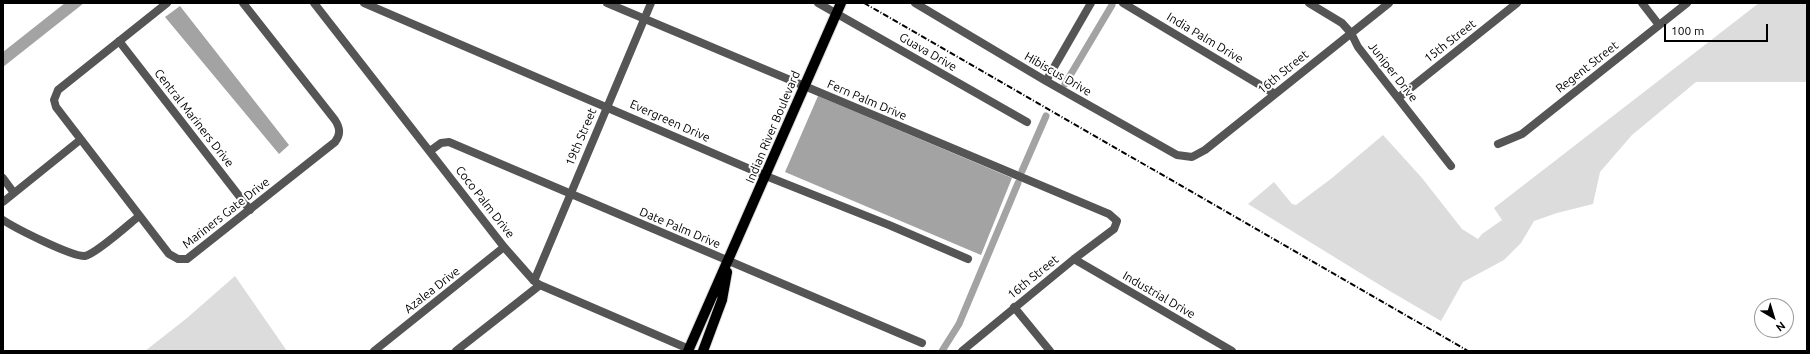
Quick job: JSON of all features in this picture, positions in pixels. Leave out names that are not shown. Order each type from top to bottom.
[{"type":"main road","name":"Indian River Boulevard","points":[[728,262],[842,3]]},
{"type":"main road","points":[[688,350],[728,262]]},
{"type":"main road","points":[[703,351],[722,300],[728,262]]},
{"type":"street","name":"Mariners Gate Drive","points":[[167,3],[58,90],[54,100],[56,107],[80,140],[169,254],[174,258],[182,260],[187,259],[335,142],[340,133],[339,126],[335,120],[243,3]]},
{"type":"street","name":"Coco Palm Drive","points":[[314,3],[504,247],[537,283],[688,350]]},
{"type":"street","name":"Evergreen Drive","points":[[364,3],[766,176],[889,225],[968,259]]},
{"type":"street","name":"Fern Palm Drive","points":[[606,3],[1109,214],[1117,220]]},
{"type":"street","name":"19th Street","points":[[456,351],[537,283],[570,195],[652,3]]},
{"type":"street","name":"Guava Drive","points":[[818,3],[1028,122]]},
{"type":"street","name":"Hibiscus Drive","points":[[915,3],[1046,81],[1177,155],[1192,157]]},
{"type":"street","points":[[1046,81],[1091,3]]},
{"type":"street","name":"India Palm Drive","points":[[1123,3],[1275,94]]},
{"type":"street","name":"Juniper Drive","points":[[1309,3],[1342,23],[1351,34],[1358,48],[1451,166]]},
{"type":"street","name":"16th Street","points":[[1192,157],[1205,150],[1389,3]]},
{"type":"street","name":"15th Street","points":[[1398,98],[1517,3]]},
{"type":"street","points":[[1642,3],[1659,25]]},
{"type":"street","name":"Regent Street","points":[[1498,144],[1522,134],[1687,3]]},
{"type":"street","name":"Central Mariners Drive","points":[[118,41],[250,210]]},
{"type":"street","points":[[3,202],[80,140]]},
{"type":"street","name":"Date Palm Drive","points":[[430,151],[441,143],[449,142],[570,195],[922,343]]},
{"type":"street","points":[[3,178],[14,193]]},
{"type":"street","points":[[3,220],[76,255],[84,256],[96,250],[139,216]]},
{"type":"street","name":"16th Street","points":[[962,351],[1014,307],[1114,229],[1117,220]]},
{"type":"street","name":"Azalea Drive","points":[[374,351],[504,247]]},
{"type":"street","name":"Industrial Drive","points":[[1074,259],[1232,351]]},
{"type":"street","points":[[1014,307],[1050,351]]},
{"type":"shaded area","points":[[65,3],[84,3],[3,67],[3,52]]},
{"type":"shaded area","points":[[1759,3],[1807,3],[1807,82],[1696,82],[1632,135],[1600,172],[1593,204],[1557,213],[1534,221],[1521,243],[1504,260],[1463,282],[1441,321],[1248,204],[1274,182],[1292,204],[1296,205],[1332,178],[1383,135],[1422,178],[1462,229],[1478,239],[1482,234],[1502,220],[1494,208]]},
{"type":"shaded area","points":[[180,6],[289,145],[279,154],[165,17]]},
{"type":"shaded area","points":[[818,96],[1012,178],[981,255],[785,172]]},
{"type":"shaded area","points":[[235,276],[287,351],[145,351],[187,318]]},
{"type":"waterway","points":[[1065,84],[1112,5]]},
{"type":"waterway","points":[[1022,171],[1046,116]]},
{"type":"waterway","points":[[942,351],[959,324],[1018,183]]},
{"type":"railway","points":[[864,3],[1468,351]]}]
